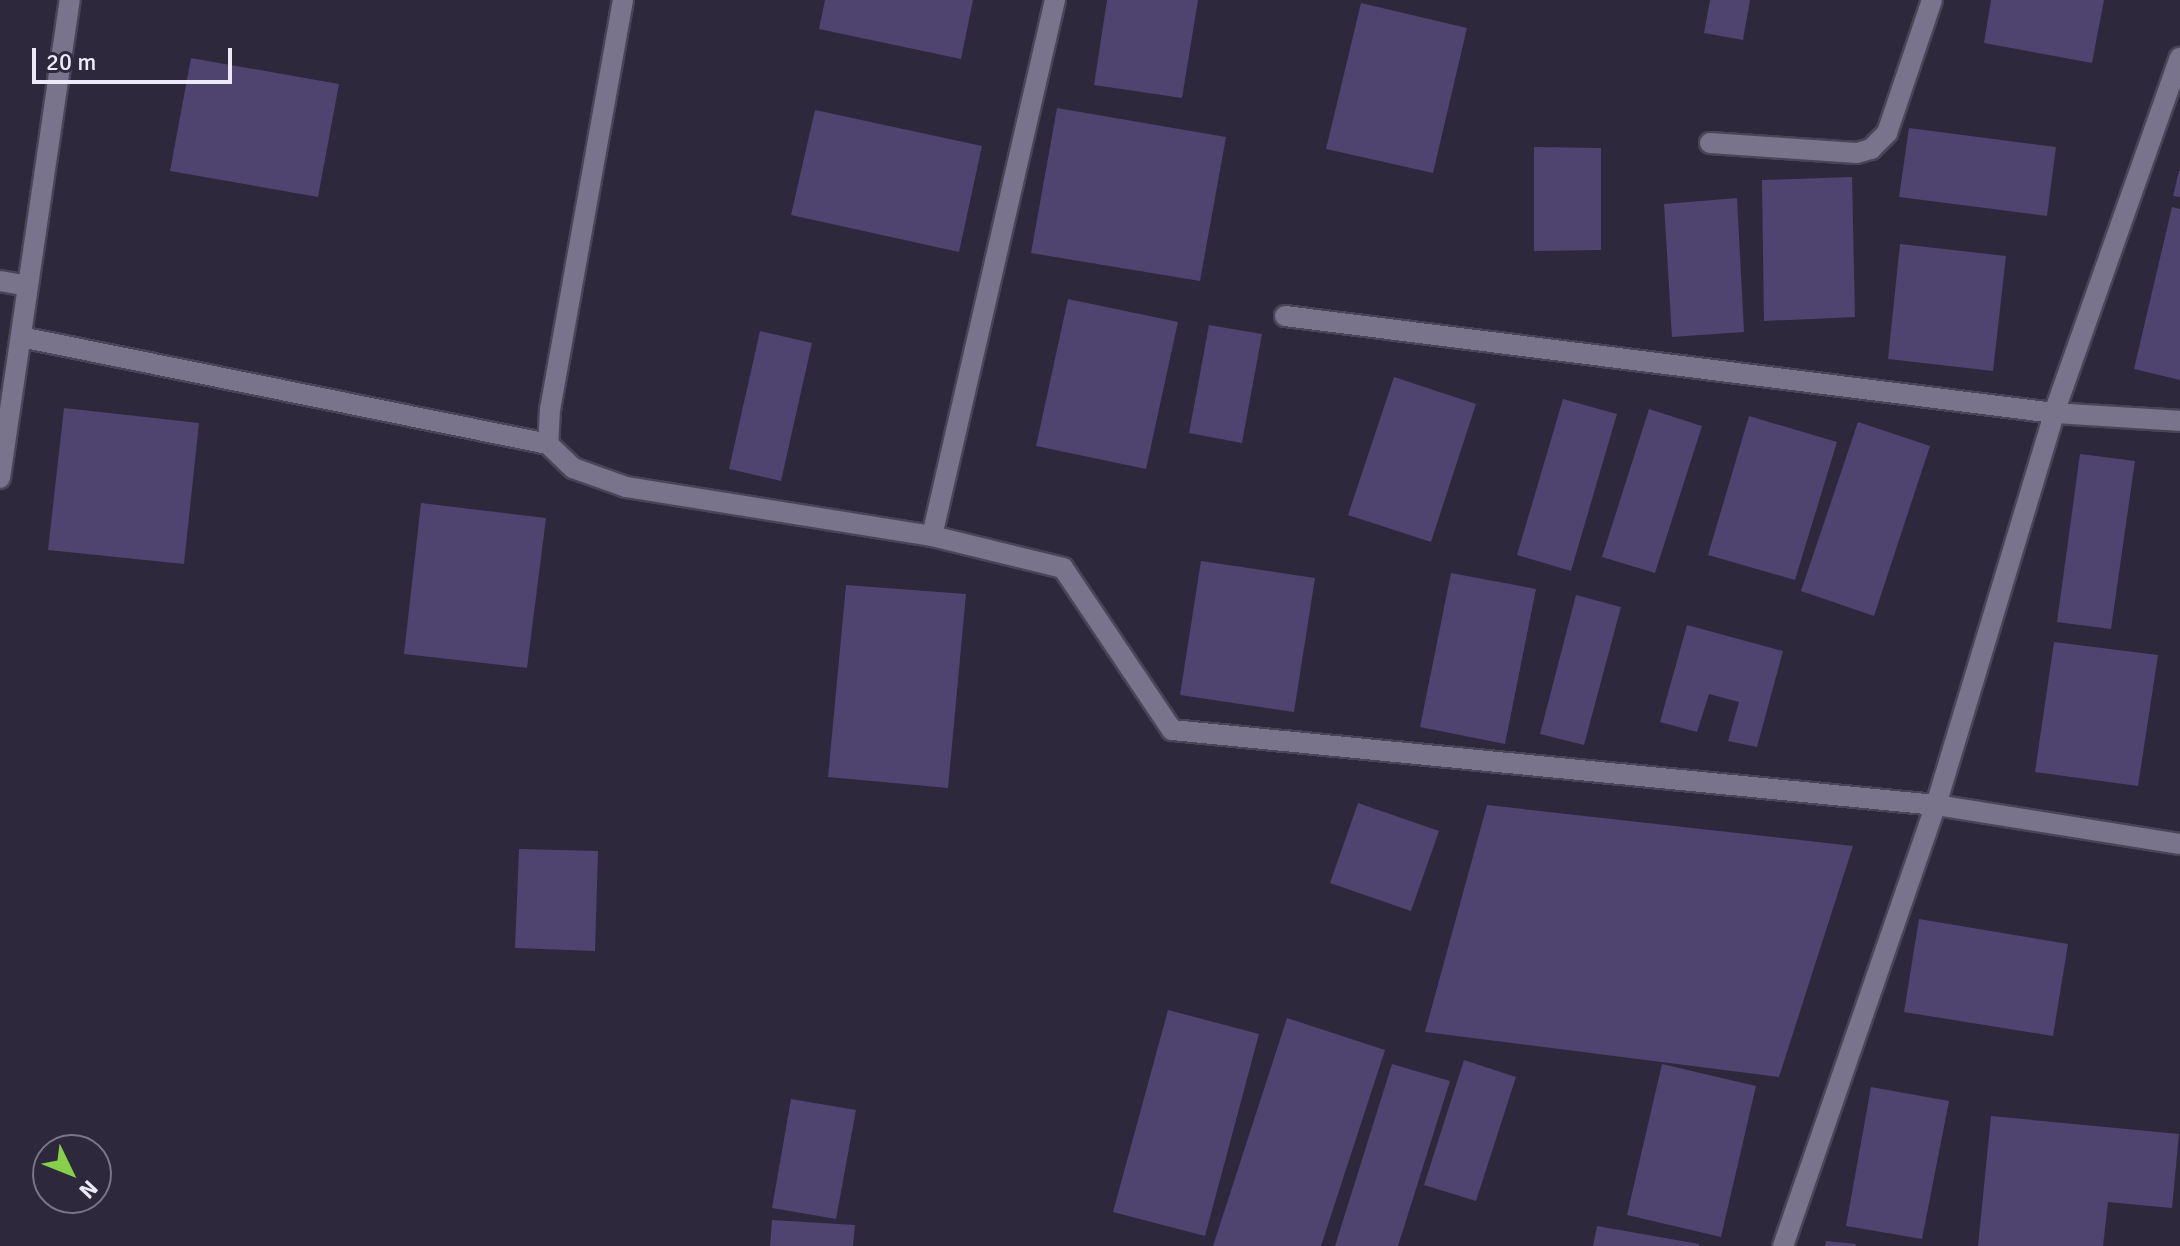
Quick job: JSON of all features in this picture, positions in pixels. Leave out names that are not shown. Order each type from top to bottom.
[{"type":"street","points":[[0,478],[70,0]]},
{"type":"street","points":[[548,444],[623,0]]},
{"type":"street","points":[[932,536],[1055,0]]},
{"type":"street","points":[[1710,143],[1857,153],[1871,149],[1887,133],[1932,0]]},
{"type":"street","points":[[1783,1246],[1936,805],[2054,413],[2180,58]]},
{"type":"street","points":[[0,281],[28,286]]},
{"type":"street","points":[[1285,316],[2054,413],[2180,421]]},
{"type":"street","points":[[21,337],[548,444],[573,468],[626,487],[932,536],[1063,568],[1172,730],[1936,805],[2180,844]]},
{"type":"building","points":[[825,0],[973,0],[961,59],[819,29]]},
{"type":"building","points":[[1107,0],[1198,0],[1182,98],[1094,85]]},
{"type":"building","points":[[1710,0],[1750,0],[1743,40],[1704,33]]},
{"type":"building","points":[[1991,0],[2104,0],[2092,63],[1984,43]]},
{"type":"building","points":[[1361,3],[1467,28],[1433,173],[1326,149]]},
{"type":"building","points":[[191,58],[339,84],[318,197],[170,171]]},
{"type":"building","points":[[1057,108],[1226,137],[1200,281],[1031,253]]},
{"type":"building","points":[[815,110],[982,146],[959,252],[791,215]]},
{"type":"building","points":[[1909,128],[2056,147],[2047,216],[1899,197]]},
{"type":"building","points":[[1534,147],[1601,148],[1601,250],[1534,251]]},
{"type":"building","points":[[2180,171],[2180,197],[2173,196]]},
{"type":"building","points":[[1852,177],[1855,317],[1764,321],[1762,180]]},
{"type":"building","points":[[1737,198],[1744,332],[1672,337],[1664,204]]},
{"type":"building","points":[[2172,207],[2180,209],[2180,380],[2134,369]]},
{"type":"building","points":[[1900,244],[2006,256],[1993,371],[1888,359]]},
{"type":"building","points":[[1068,299],[1178,322],[1146,469],[1036,446]]},
{"type":"building","points":[[1209,325],[1262,334],[1242,443],[1189,433]]},
{"type":"building","points":[[760,331],[812,343],[781,481],[729,469]]},
{"type":"building","points":[[1394,377],[1476,404],[1431,542],[1348,515]]},
{"type":"building","points":[[1563,399],[1617,414],[1571,571],[1517,555]]},
{"type":"building","points":[[64,408],[199,423],[184,564],[48,550]]},
{"type":"building","points":[[1649,409],[1702,426],[1655,573],[1602,557]]},
{"type":"building","points":[[1749,416],[1837,442],[1795,580],[1708,555]]},
{"type":"building","points":[[1858,422],[1930,446],[1874,616],[1801,591]]},
{"type":"building","points":[[2080,454],[2135,461],[2111,629],[2057,622]]},
{"type":"building","points":[[421,503],[546,518],[527,668],[404,654]]},
{"type":"building","points":[[1201,561],[1315,578],[1294,712],[1180,695]]},
{"type":"building","points":[[1451,573],[1536,589],[1505,744],[1420,727]]},
{"type":"building","points":[[846,585],[966,594],[948,788],[828,777]]},
{"type":"building","points":[[1576,595],[1621,607],[1584,745],[1540,734]]},
{"type":"building","points":[[1687,625],[1783,651],[1757,747],[1728,741],[1739,702],[1709,694],[1697,732],[1660,722]]},
{"type":"building","points":[[2054,642],[2158,655],[2138,786],[2035,772]]},
{"type":"building","points":[[1358,803],[1439,831],[1411,911],[1330,883]]},
{"type":"building","points":[[1487,805],[1853,846],[1779,1077],[1425,1032]]},
{"type":"building","points":[[519,849],[598,851],[595,951],[515,948]]},
{"type":"building","points":[[1919,919],[2068,944],[2053,1036],[1904,1012]]},
{"type":"building","points":[[1168,1010],[1259,1034],[1205,1236],[1113,1212]]},
{"type":"building","points":[[1287,1018],[1385,1050],[1321,1246],[1213,1246]]},
{"type":"building","points":[[1464,1060],[1516,1077],[1476,1201],[1424,1185]]},
{"type":"building","points":[[1392,1064],[1450,1081],[1398,1246],[1335,1246]]},
{"type":"building","points":[[1662,1064],[1756,1086],[1721,1237],[1627,1215]]},
{"type":"building","points":[[1871,1087],[1949,1101],[1922,1239],[1846,1226]]},
{"type":"building","points":[[791,1099],[856,1110],[836,1219],[772,1208]]},
{"type":"building","points":[[1991,1116],[2179,1134],[2172,1208],[2108,1202],[2103,1246],[1978,1246]]},
{"type":"building","points":[[772,1220],[855,1225],[853,1246],[770,1246]]},
{"type":"building","points":[[1597,1226],[1699,1244],[1699,1246],[1593,1246]]},
{"type":"building","points":[[1826,1241],[1856,1244],[1825,1246]]}]
